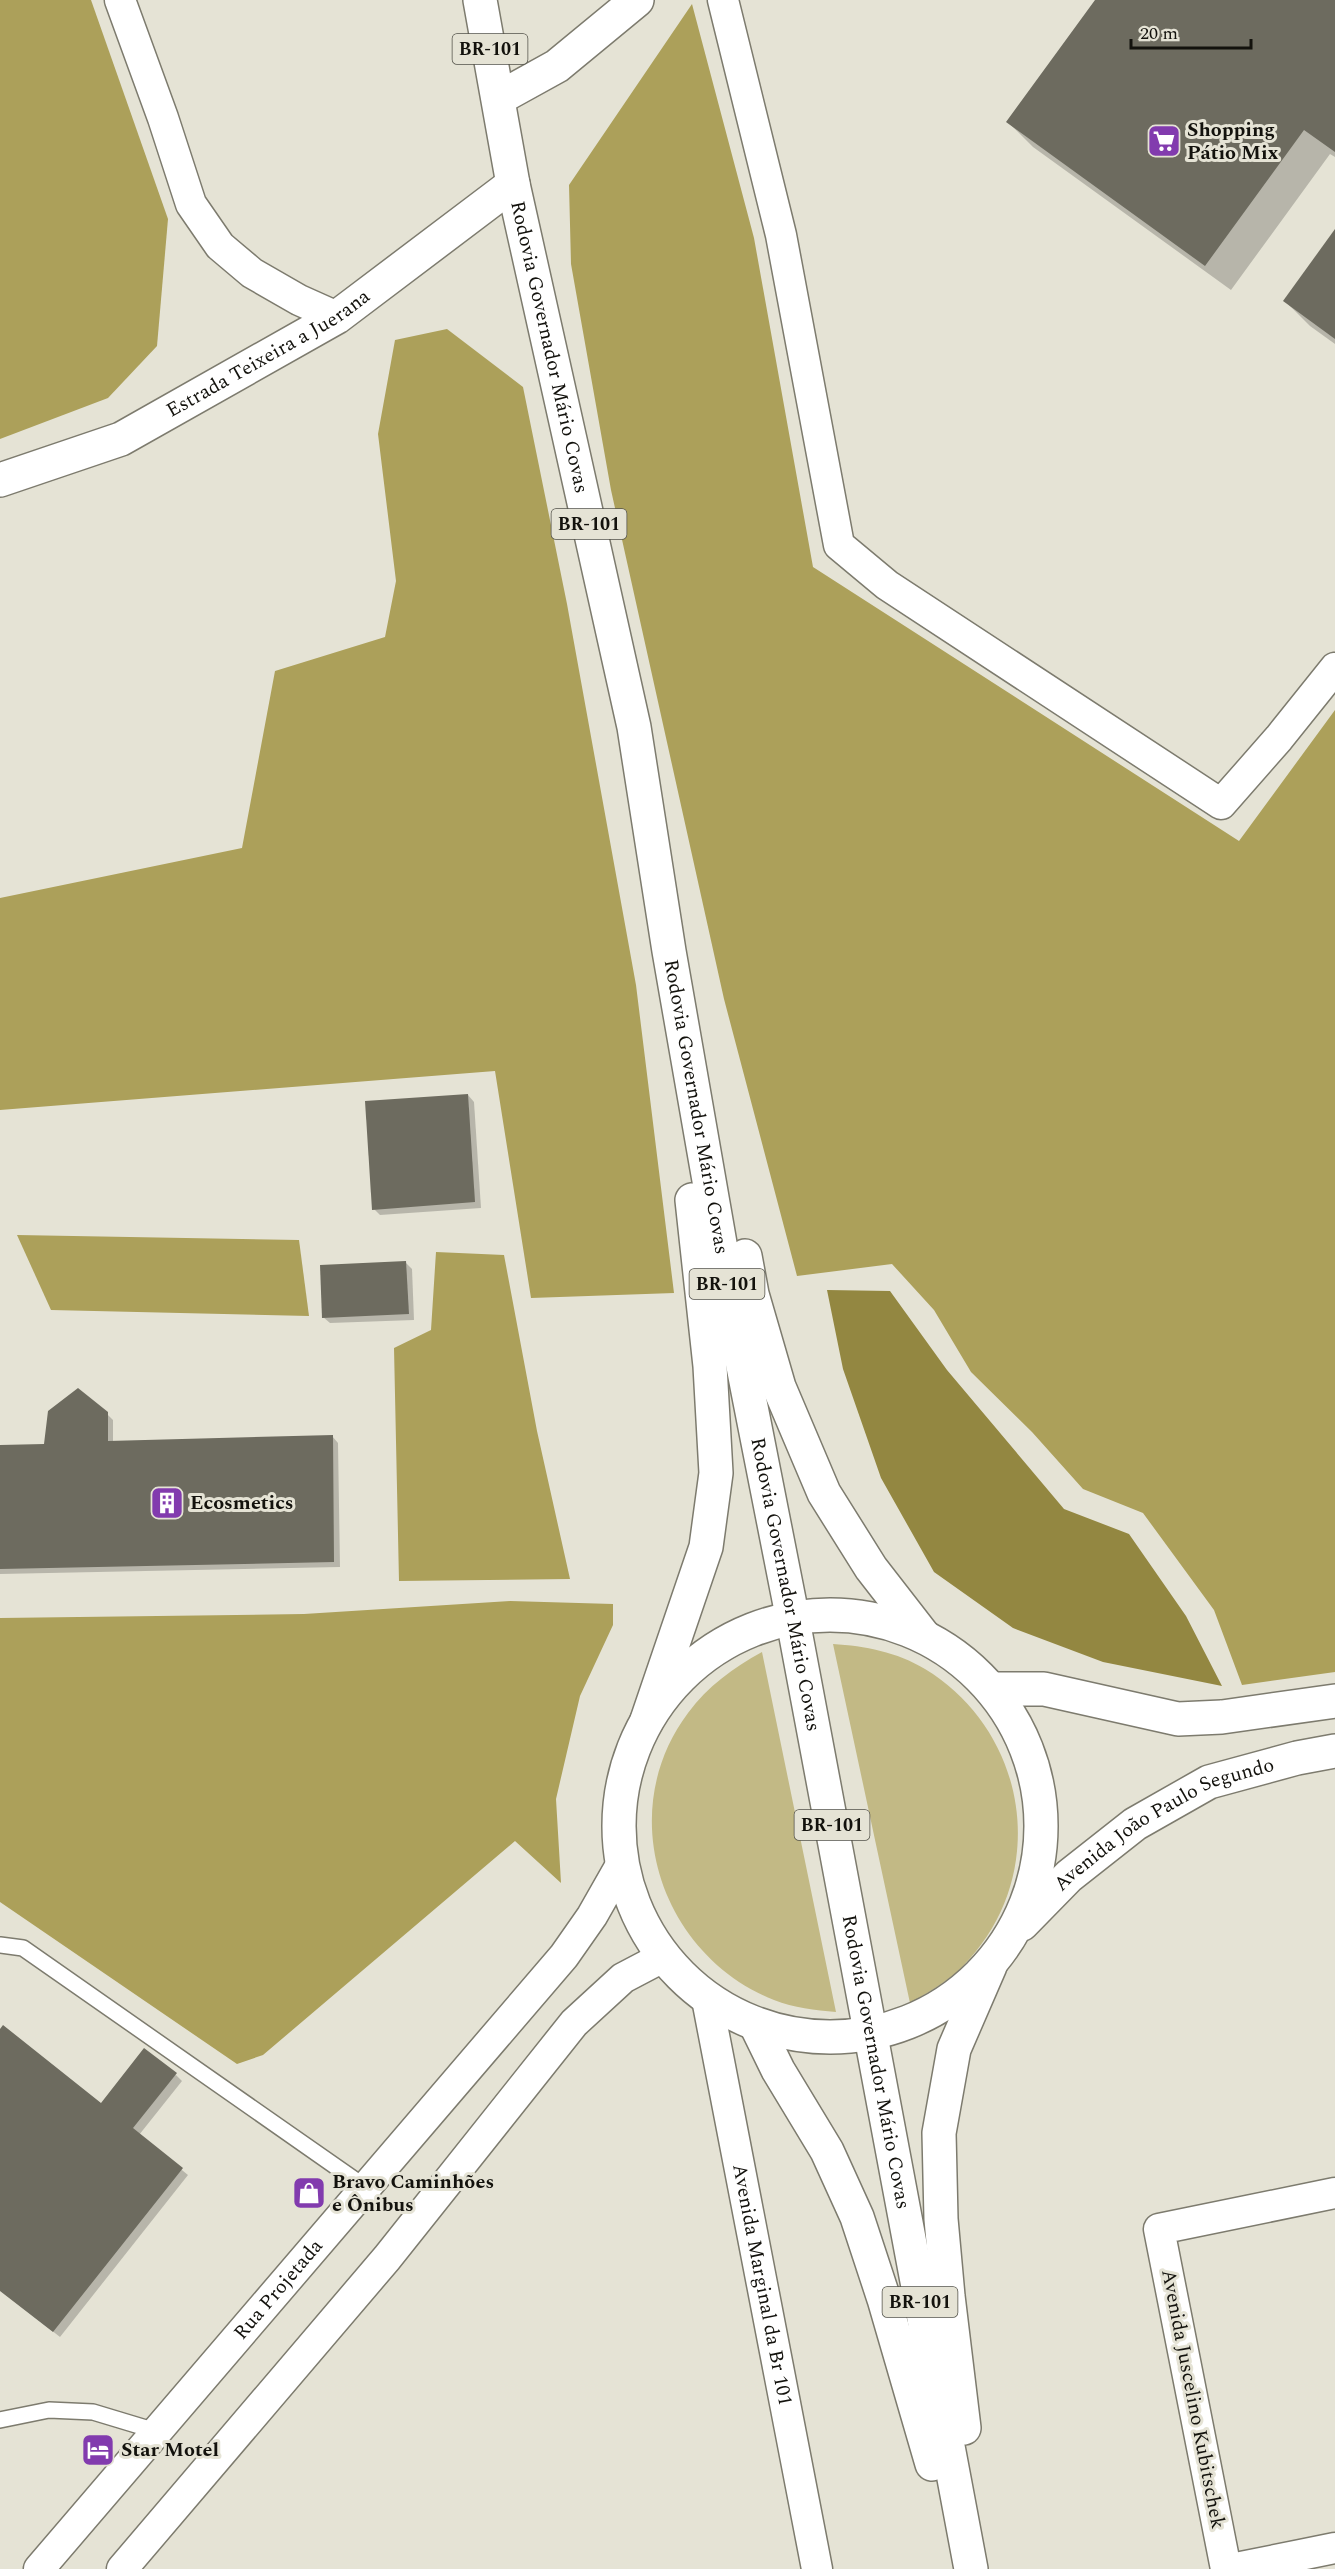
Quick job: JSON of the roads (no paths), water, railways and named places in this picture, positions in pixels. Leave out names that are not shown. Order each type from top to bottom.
[{"type":"main road","name":"Rodovia Governador Mário Covas","points":[[480,0],[513,184],[634,727],[669,951],[729,1295],[792,1615],[971,2568]]},
{"type":"main road","points":[[499,98],[558,66],[637,0]]},
{"type":"main road","name":"Estrada Teixeira a Juerana","points":[[0,480],[121,439],[337,317],[513,184]]},
{"type":"main road","points":[[669,951],[698,1035],[720,1118],[752,1294],[779,1387],[824,1493],[870,1568],[923,1635]]},
{"type":"main road","points":[[669,951],[666,1000],[690,1184],[710,1366],[716,1473],[706,1547],[647,1720],[627,1766],[619,1815],[621,1865],[636,1913],[663,1957],[707,1999],[756,2025],[811,2037],[872,2036]]},
{"type":"main road","points":[[647,1720],[684,1674],[732,1639],[792,1615]]},
{"type":"main road","name":"Avenida João Paulo Segundo","points":[[792,1615],[857,1616],[923,1635],[961,1659],[993,1689],[1026,1745],[1042,1808],[1037,1872],[1013,1933]]},
{"type":"main road","points":[[993,1689],[1044,1689],[1178,1719],[1222,1717],[1335,1701]]},
{"type":"main road","name":"Avenida João Paulo Segundo","points":[[872,2036],[931,2012],[990,1966],[1013,1933],[1069,1876],[1135,1824],[1209,1782],[1297,1758],[1335,1751]]},
{"type":"main road","points":[[971,2568],[970,2490],[948,2296],[939,2133],[954,2049],[990,1966]]},
{"type":"main road","points":[[756,2025],[778,2070],[827,2151],[857,2217],[884,2299],[935,2475],[971,2568]]},
{"type":"street","points":[[120,0],[163,118],[191,204],[220,246],[252,273],[299,300],[337,317]]},
{"type":"street","points":[[723,0],[781,235],[839,545],[887,585],[1221,804],[1279,738],[1335,668]]},
{"type":"street","name":"Rua Projetada","points":[[39,2569],[564,1956],[592,1916],[621,1865]]},
{"type":"street","points":[[122,2569],[387,2258],[574,2023],[623,1978],[663,1957]]},
{"type":"street","name":"Avenida Marginal da Br 101","points":[[707,1999],[817,2569]]},
{"type":"street","name":"Avenida Juscelino Kubitschek","points":[[1229,2569],[1159,2229],[1335,2193]]},
{"type":"street","points":[[1229,2569],[1335,2548]]},
{"type":"lane","points":[[0,1945],[22,1948],[365,2187]]},
{"type":"lane","points":[[0,2420],[49,2410],[93,2412],[156,2431]]},
{"type":"place","name":"Shopping Pátio Mix","points":[[1164,141]]},
{"type":"place","name":"Ecosmetics","points":[[167,1503]]},
{"type":"place","name":"Bravo Caminhões e Ônibus","points":[[309,2193]]},
{"type":"place","name":"Star Motel","points":[[98,2450]]}]
